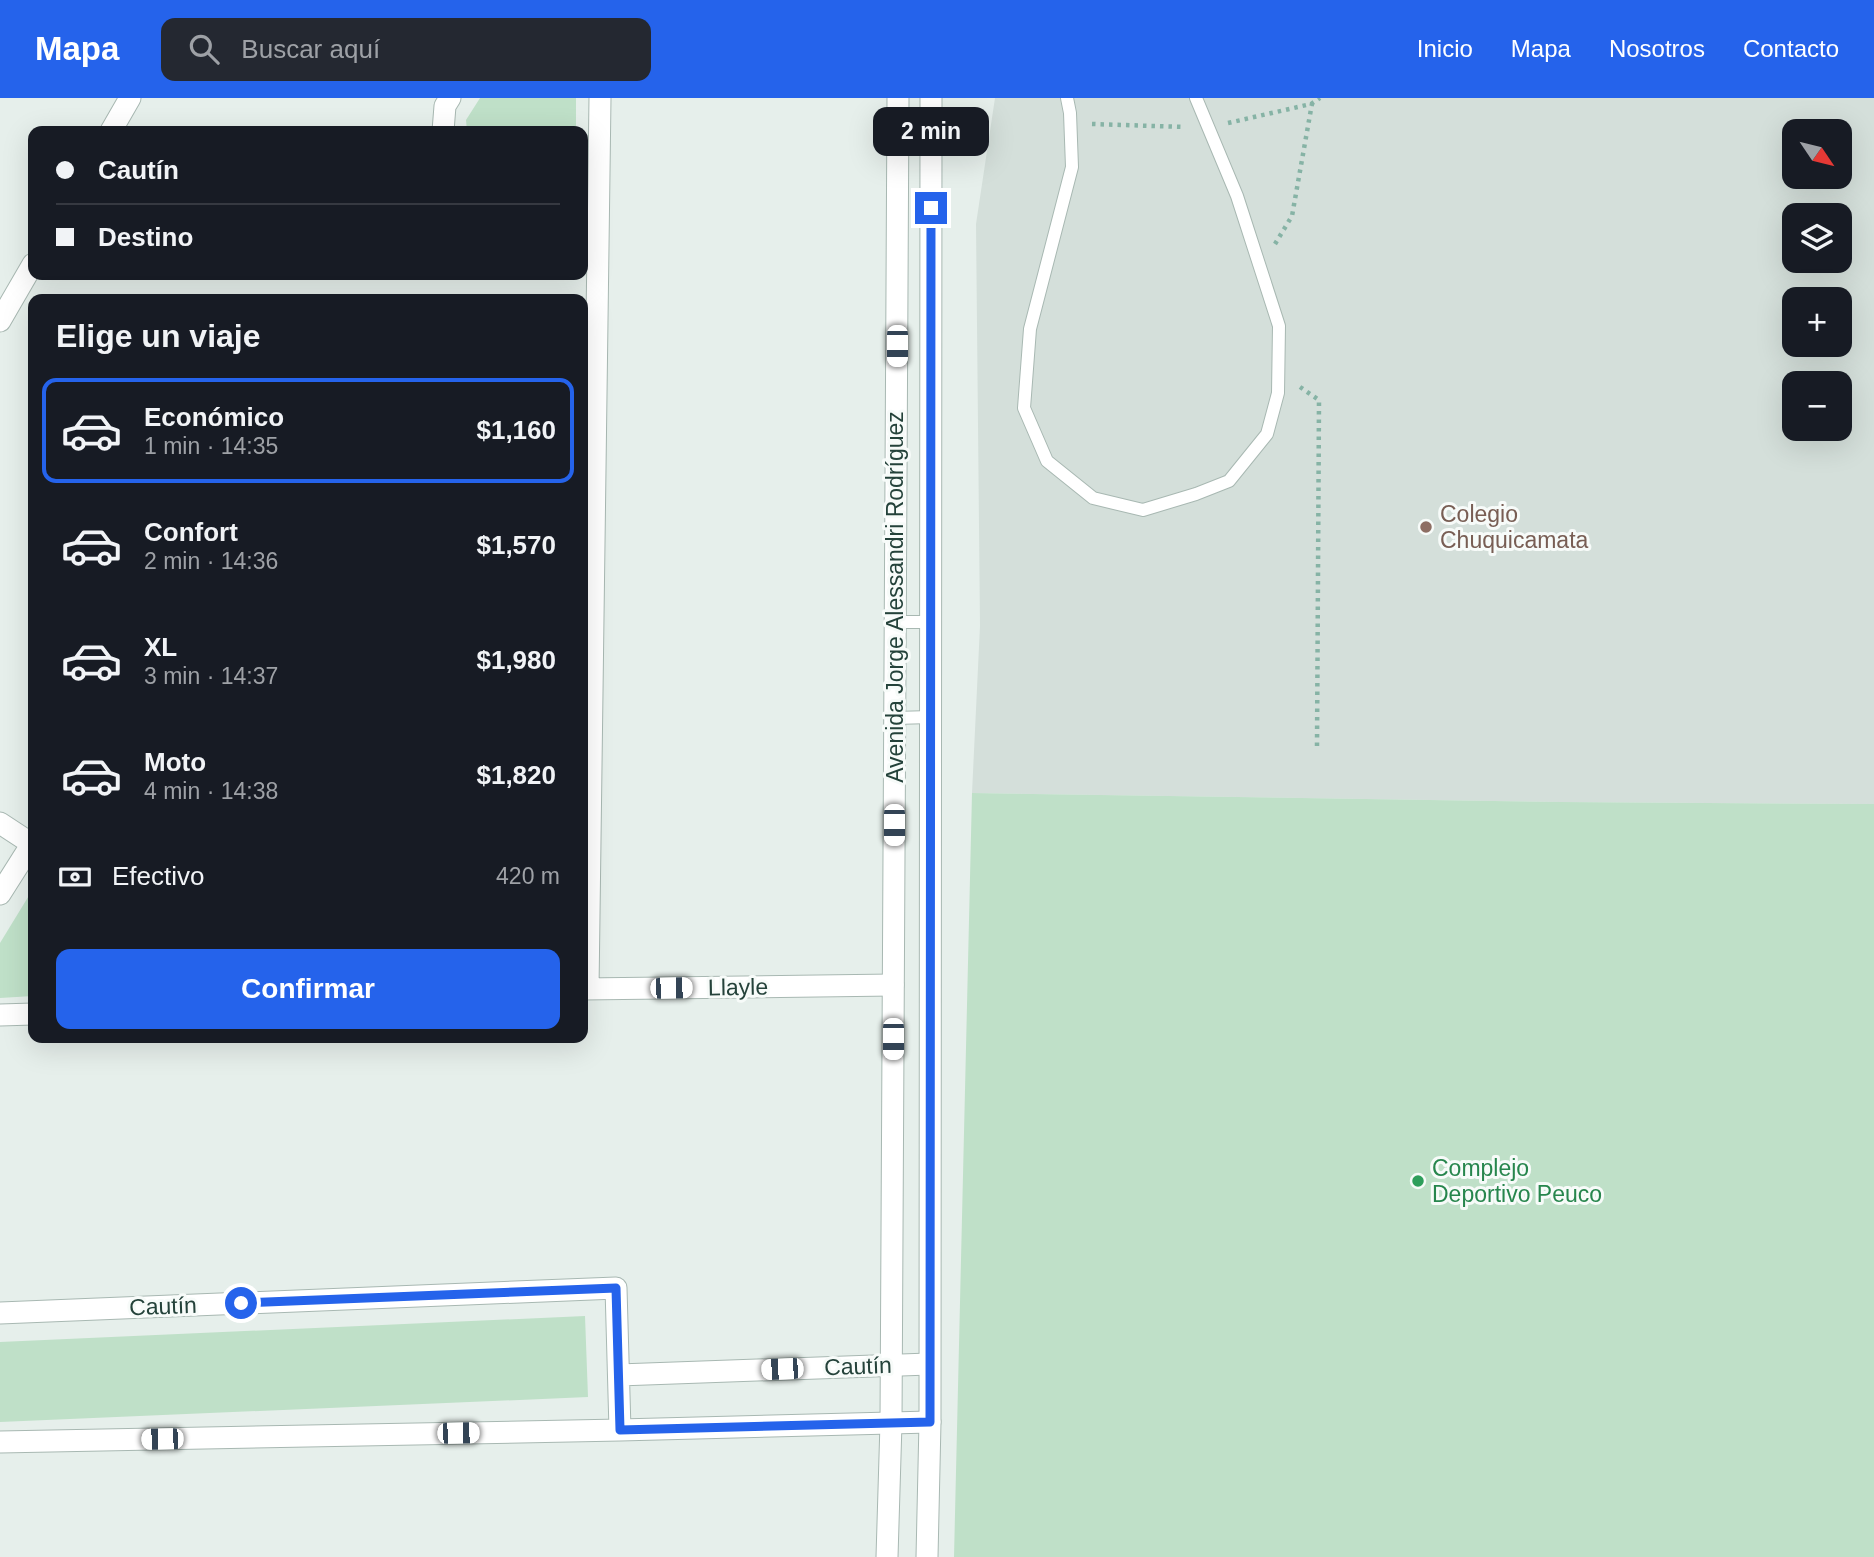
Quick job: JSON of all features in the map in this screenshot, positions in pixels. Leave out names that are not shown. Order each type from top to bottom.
[{"type":"street","points":[[114,126],[130,98]]},
{"type":"street","points":[[443,126],[445,106],[450,98]]},
{"type":"street","points":[[588,634],[591,212],[600,98]]},
{"type":"street","name":"Avenida Jorge Alessandri Rodríguez","points":[[887,1557],[891,1423],[898,98]]},
{"type":"street","name":"Avenida Jorge Alessandri Rodríguez","points":[[927,1557],[930,1422],[931,98]]},
{"type":"street","points":[[0,321],[28,273]]},
{"type":"street","points":[[0,823],[28,840]]},
{"type":"street","points":[[0,894],[28,851]]},
{"type":"street","name":"Llayle","points":[[588,989],[893,985]]},
{"type":"street","points":[[0,1016],[28,1014]]},
{"type":"street","name":"Cautín","points":[[0,1313],[616,1288],[620,1430]]},
{"type":"street","name":"Cautín","points":[[619,1375],[929,1364]]},
{"type":"street","points":[[0,1442],[930,1422]]},
{"type":"lane","points":[[1066,98],[1070,113],[1072,167],[1030,329],[1024,408],[1047,461],[1093,498],[1143,510],[1229,481],[1267,434],[1278,393],[1279,326],[1237,196],[1196,98]]},
{"type":"lane","points":[[895,622],[931,622]]},
{"type":"lane","points":[[895,718],[931,717]]},
{"type":"path","points":[[1261,269],[1292,216],[1312,98]]},
{"type":"path","points":[[1278,372],[1318,400],[1317,747]]},
{"type":"shaded area","name":"Colegio Chuquicamata","points":[[995,98],[1874,98],[1874,804],[972,793],[980,626],[976,224]]},
{"type":"green space","points":[[480,98],[576,98],[576,126],[467,126],[466,120]]},
{"type":"green space","name":"Complejo Deportivo Peuco","points":[[972,793],[1874,804],[1874,1557],[954,1557]]},
{"type":"green space","points":[[28,897],[28,996],[0,998],[0,943]]},
{"type":"green space","points":[[585,1316],[588,1397],[0,1422],[0,1342]]},
{"type":"place","name":"Colegio Chuquicamata","points":[[1426,527]]},
{"type":"place","name":"Complejo Deportivo Peuco","points":[[1418,1181]]},
{"type":"route","points":[[241,1303],[616,1288],[620,1430],[930,1422],[931,208]]}]
